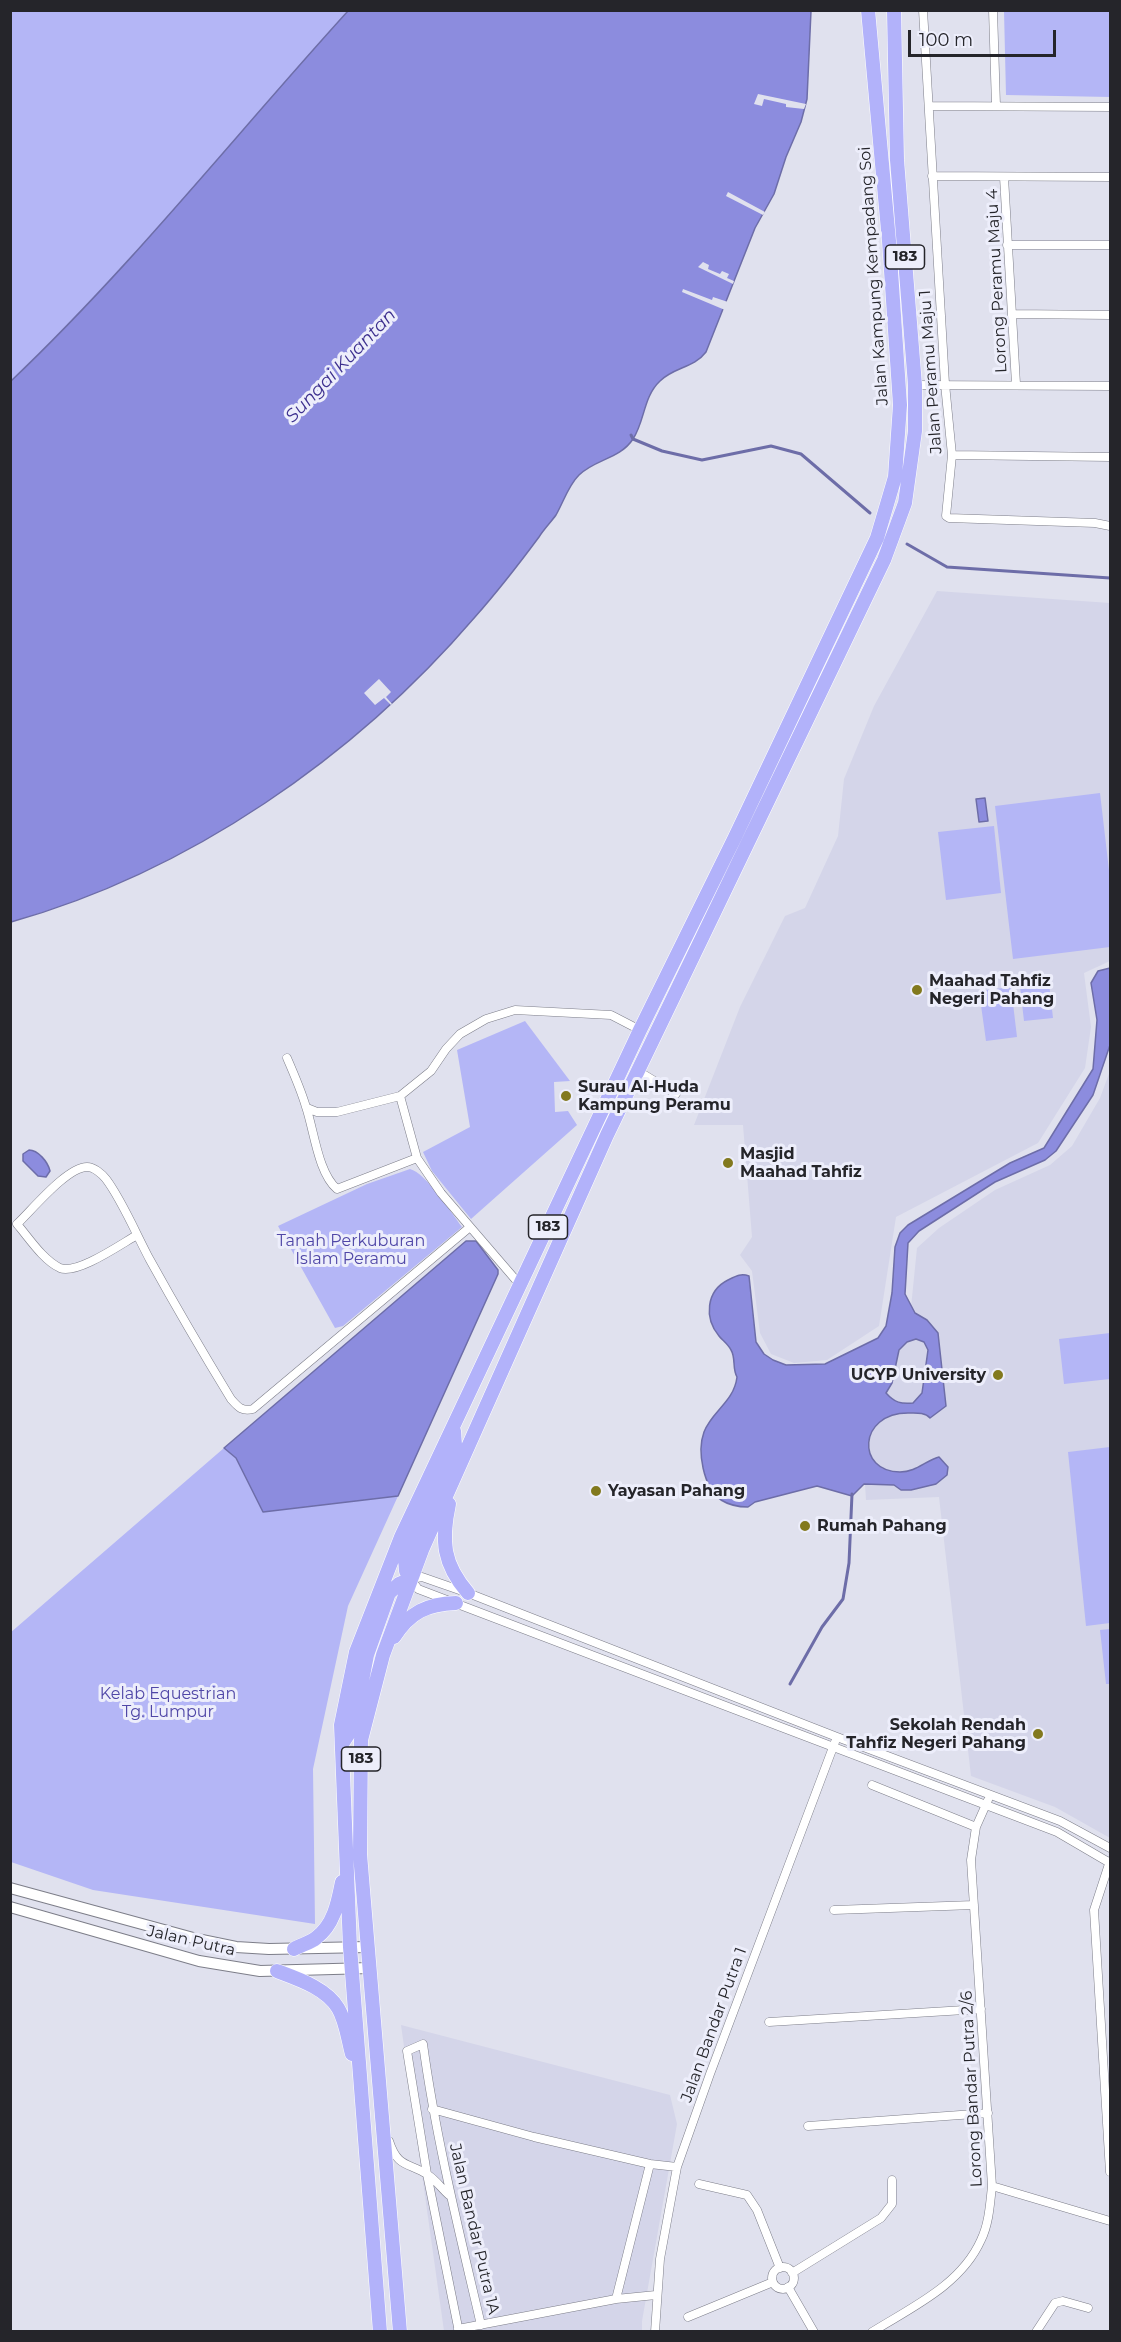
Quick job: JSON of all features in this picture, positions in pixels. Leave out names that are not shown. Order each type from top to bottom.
[{"type":"highway","points":[[869,10],[875,22],[882,26],[888,21],[893,10]]},
{"type":"highway","name":"Jalan Kampung Kempadang Soi","points":[[640,1030],[735,837],[877,538],[895,477],[898,454],[900,376],[869,10]]},
{"type":"highway","name":"Jalan Kampung Kempadang Soi","points":[[638,1071],[819,698],[892,542],[905,503],[913,455],[915,385],[897,160],[893,10]]},
{"type":"highway","name":"183","points":[[380,2331],[350,1947],[341,1725],[356,1652],[401,1537],[640,1030]]},
{"type":"highway","name":"183","points":[[399,2331],[360,1854],[361,1740],[383,1655],[411,1579],[607,1135],[638,1071]]},
{"type":"highway","points":[[342,1744],[353,1727],[366,1655],[389,1593],[399,1584],[411,1579],[406,1571],[405,1559],[454,1445],[453,1426]]},
{"type":"highway","points":[[456,1476],[444,1530],[445,1549],[458,1582],[468,1593]]},
{"type":"highway","points":[[383,1655],[398,1631],[413,1614],[435,1604],[456,1603]]},
{"type":"highway","points":[[294,1949],[316,1939],[328,1925],[337,1909],[346,1861]]},
{"type":"highway","points":[[278,1971],[318,1989],[339,2009],[361,2091]]},
{"type":"main road","name":"Jalan Putra","points":[[10,1888],[197,1939],[236,1947],[294,1949],[368,1947]]},
{"type":"main road","name":"Jalan Putra","points":[[10,1907],[199,1961],[260,1971],[369,1968]]},
{"type":"street","name":"Jalan Peramu Maju 1","points":[[922,10],[945,384],[952,454],[946,516],[949,518],[1095,523],[1110,526]]},
{"type":"street","points":[[993,10],[996,106]]},
{"type":"street","points":[[929,106],[1110,107]]},
{"type":"street","points":[[932,176],[1110,177]]},
{"type":"street","name":"Lorong Peramu Maju 4","points":[[1004,177],[1016,384]]},
{"type":"street","points":[[1008,246],[1110,245]]},
{"type":"street","points":[[1012,314],[1110,315]]},
{"type":"street","points":[[915,385],[1110,386]]},
{"type":"street","points":[[952,454],[1110,457]]},
{"type":"street","points":[[307,1108],[317,1112],[337,1112],[400,1096],[431,1071],[460,1034],[486,1019],[505,1012],[515,1010],[599,1013],[619,1017],[640,1030]]},
{"type":"street","points":[[287,1058],[307,1108],[326,1173],[331,1184],[337,1189],[417,1158]]},
{"type":"street","points":[[638,1071],[676,1094]]},
{"type":"street","points":[[400,1096],[417,1158],[441,1193],[521,1286]]},
{"type":"street","points":[[137,1235],[83,1265],[69,1270],[60,1267],[44,1255],[17,1224],[65,1177],[78,1169],[89,1167],[97,1170],[106,1179],[231,1399],[239,1408],[246,1410],[253,1409],[470,1227]]},
{"type":"street","points":[[1110,1848],[1060,1821],[468,1593],[422,1576],[411,1579],[418,1589],[1057,1832],[1110,1862],[1094,1910],[1108,2109],[1110,2172]]},
{"type":"street","name":"Jalan Bandar Putra 1","points":[[655,2331],[656,2295],[662,2248],[677,2167],[837,1737]]},
{"type":"street","points":[[872,1785],[976,1827]]},
{"type":"street","name":"Lorong Bandar Putra 2/6","points":[[872,2331],[940,2290],[964,2265],[981,2241],[989,2216],[992,2186],[971,1860],[976,1827],[990,1794]]},
{"type":"street","points":[[834,1910],[974,1905]]},
{"type":"street","points":[[769,2022],[981,2009]]},
{"type":"street","name":"Jalan Bandar Putra 1A","points":[[427,2174],[407,2051],[423,2044],[432,2109],[450,2196],[482,2325],[616,2299],[656,2295]]},
{"type":"street","name":"Jalan Bandar Putra 1A","points":[[432,2109],[534,2137],[650,2164],[677,2167]]},
{"type":"street","points":[[808,2126],[988,2113]]},
{"type":"street","points":[[382,2122],[397,2159],[408,2167],[427,2174],[450,2196]]},
{"type":"street","points":[[616,2299],[650,2164]]},
{"type":"street","points":[[427,2174],[459,2330],[482,2325]]},
{"type":"street","points":[[792,2273],[880,2218],[892,2204],[892,2180]]},
{"type":"street","points":[[699,2184],[747,2195],[757,2210],[780,2268]]},
{"type":"street","points":[[992,2186],[1110,2221]]},
{"type":"street","points":[[780,2268],[787,2268],[792,2273],[793,2283],[781,2289],[773,2282],[772,2275],[780,2268]]},
{"type":"street","points":[[688,2317],[773,2282]]},
{"type":"street","points":[[788,2287],[814,2331]]},
{"type":"street","points":[[1036,2331],[1055,2303],[1063,2301],[1088,2308]]},
{"type":"shaded area","name":"Maahad Tahfiz Negeri Pahang","points":[[937,591],[1110,603],[1110,961],[1084,973],[1091,1027],[1085,1068],[1038,1143],[896,1217],[879,1326],[827,1360],[794,1363],[771,1354],[760,1333],[752,1271],[740,1255],[752,1237],[743,1125],[694,1125],[740,1007],[785,916],[805,908],[838,836],[844,779],[874,706]]},
{"type":"shaded area","name":"UCYP University","points":[[1110,1071],[1110,1838],[1055,1807],[971,1776],[939,1497],[866,1500],[861,1423],[909,1327],[917,1248],[939,1228],[995,1190],[1050,1165],[1072,1146],[1100,1098]]},
{"type":"shaded area","points":[[401,2025],[670,2095],[677,2124],[642,2331],[444,2331]]},
{"type":"green space","points":[[11,11],[348,11],[141,246],[56,337],[11,381]]},
{"type":"green space","points":[[1004,11],[1110,11],[1110,97],[1006,95]]},
{"type":"green space","points":[[1100,793],[1110,879],[1110,947],[1013,959],[995,806]]},
{"type":"green space","points":[[994,826],[1001,893],[946,900],[938,832]]},
{"type":"green space","points":[[1049,983],[1053,1018],[1024,1021],[1020,986]]},
{"type":"green space","points":[[1011,987],[1017,1037],[986,1041],[979,991]]},
{"type":"green space","name":"Tanah Perkuburan Islam Peramu","points":[[525,1021],[570,1081],[554,1082],[555,1112],[568,1111],[577,1125],[471,1219],[432,1171],[423,1152],[470,1127],[457,1050]]},
{"type":"green space","name":"Tanah Perkuburan Islam Peramu","points":[[410,1169],[431,1185],[462,1227],[343,1326],[335,1328],[278,1226],[367,1184]]},
{"type":"green space","points":[[1110,1333],[1110,1379],[1064,1384],[1059,1339]]},
{"type":"green space","points":[[1110,1447],[1110,1623],[1086,1626],[1068,1452]]},
{"type":"green space","name":"Kelab Equestrian Tg. Lumpur","points":[[224,1448],[236,1458],[263,1512],[398,1496],[348,1606],[313,1769],[315,1924],[93,1890],[11,1862],[10,1633]]},
{"type":"green space","points":[[1110,1629],[1110,1684],[1106,1684],[1100,1630]]},
{"type":"water","name":"Sungai Kuantan","points":[[348,11],[811,11],[807,99],[801,122],[774,194],[755,228],[706,352],[696,361],[666,376],[654,387],[637,432],[628,446],[592,465],[575,479],[556,515],[516,567],[475,617],[428,668],[377,717],[322,762],[265,803],[204,840],[142,873],[77,900],[11,922],[11,381],[56,337],[141,246]]},
{"type":"water","points":[[985,798],[988,821],[979,822],[976,799]]},
{"type":"water","points":[[1110,968],[1110,1045],[1093,1095],[1056,1151],[1045,1160],[995,1182],[919,1231],[908,1243],[905,1294],[915,1313],[927,1320],[938,1333],[946,1406],[930,1418],[923,1414],[908,1413],[891,1416],[879,1422],[869,1442],[870,1453],[876,1463],[886,1469],[900,1472],[911,1470],[939,1457],[948,1467],[947,1475],[936,1484],[911,1490],[901,1490],[894,1485],[864,1484],[852,1496],[817,1486],[755,1502],[748,1507],[721,1500],[706,1478],[701,1449],[702,1440],[712,1418],[732,1393],[737,1377],[732,1353],[714,1329],[711,1321],[710,1305],[715,1291],[734,1277],[749,1276],[756,1342],[764,1354],[786,1365],[825,1364],[878,1338],[886,1326],[892,1293],[895,1247],[900,1233],[908,1225],[1010,1163],[1044,1148],[1093,1069],[1097,1020],[1091,983],[1098,971]],"holes":[[[916,1339],[924,1342],[928,1350],[922,1393],[913,1403],[895,1401],[886,1393],[892,1383],[899,1350],[907,1342]]]},
{"type":"water","points":[[29,1150],[39,1154],[47,1164],[50,1171],[46,1177],[38,1176],[23,1161],[23,1154]]},
{"type":"water","points":[[466,1241],[476,1241],[498,1270],[498,1274],[398,1496],[263,1512],[236,1458],[224,1448]]},
{"type":"pier","points":[[758,94],[806,104],[804,109],[786,107],[786,104],[764,99],[762,106],[754,104]]},
{"type":"pier","points":[[728,192],[765,212],[763,215],[726,196]]},
{"type":"pier","points":[[703,262],[709,265],[708,269],[720,274],[722,271],[729,274],[727,278],[734,281],[733,284],[698,267]]},
{"type":"pier","points":[[683,289],[712,300],[713,297],[728,302],[725,310],[682,292]]},
{"type":"pier","points":[[379,679],[391,692],[386,697],[391,705],[384,698],[375,705],[364,693]]},
{"type":"waterway","points":[[631,435],[633,439],[662,451],[702,460],[771,446],[801,454],[870,513]]},
{"type":"waterway","points":[[907,544],[947,567],[1110,578]]},
{"type":"waterway","points":[[790,1684],[822,1627],[843,1599],[849,1563],[852,1494]]},
{"type":"place","name":"Maahad Tahfiz Negeri Pahang","points":[[917,990]]},
{"type":"place","name":"Surau Al-Huda Kampung Peramu","points":[[566,1096]]},
{"type":"place","name":"Masjid Maahad Tahfiz","points":[[728,1163]]},
{"type":"place","name":"UCYP University","points":[[998,1375]]},
{"type":"place","name":"Yayasan Pahang","points":[[596,1491]]},
{"type":"place","name":"Rumah Pahang","points":[[805,1526]]},
{"type":"place","name":"Sekolah Rendah Tahfiz Negeri Pahang","points":[[1038,1734]]}]
